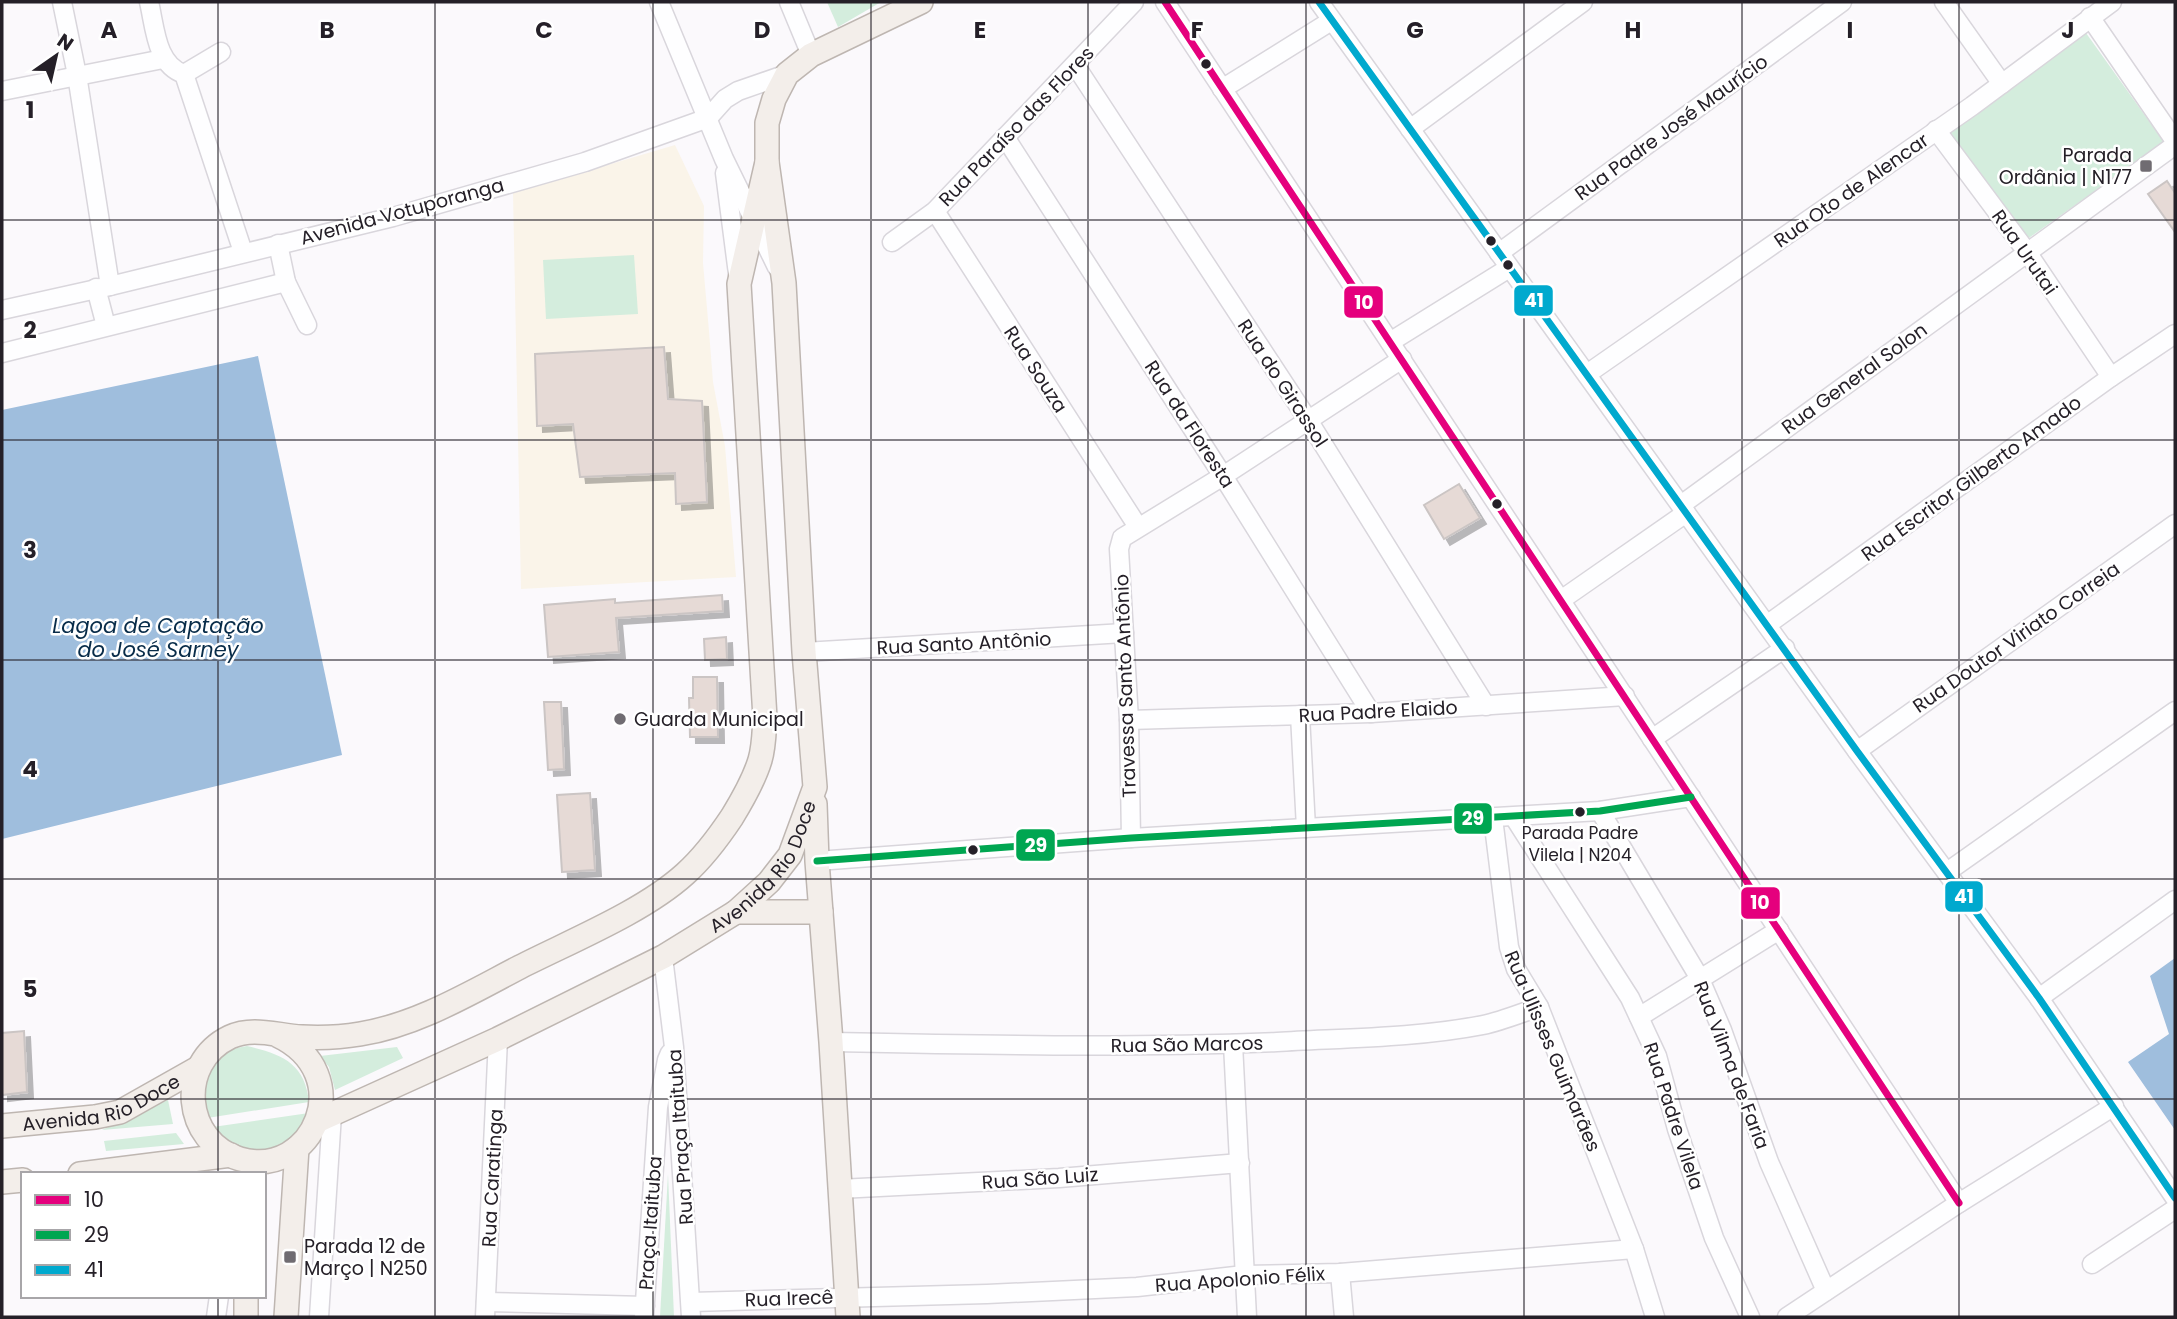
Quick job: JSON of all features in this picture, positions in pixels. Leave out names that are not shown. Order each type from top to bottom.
[{"type":"main road","points":[[787,74],[811,55],[921,2]]},
{"type":"main road","name":"Avenida Rio Doce","points":[[297,1148],[325,1117],[498,1039],[663,957],[736,912],[769,882],[790,855],[815,787],[804,652],[784,283],[767,162],[767,123],[774,99],[787,74]]},
{"type":"main road","name":"Avenida Rio Doce","points":[[240,1164],[211,1142],[198,1123],[192,1101],[198,1068],[217,1044],[231,1037],[254,1032],[304,1037],[358,1035],[395,1027],[470,993],[646,902],[685,874],[709,849],[743,799],[760,759],[765,718],[739,284],[767,162]]},
{"type":"main road","points":[[815,787],[817,861],[847,1307]]},
{"type":"main road","points":[[736,912],[821,912]]},
{"type":"main road","name":"Avenida Rio Doce","points":[[277,1035],[293,1042],[306,1054],[316,1069],[325,1117]]},
{"type":"main road","name":"Avenida Rio Doce","points":[[2,1126],[120,1112],[198,1068]]},
{"type":"main road","points":[[112,1172],[240,1164],[283,1156],[297,1148]]},
{"type":"main road","points":[[286,1317],[297,1148]]},
{"type":"main road","points":[[2,1182],[21,1180]]},
{"type":"main road","points":[[246,1298],[246,1317]]},
{"type":"street","points":[[62,2],[77,75],[106,326]]},
{"type":"street","points":[[149,2],[163,59],[184,74],[243,252]]},
{"type":"street","name":"Avenida Rio Doce","points":[[659,2],[723,159],[755,219],[784,283]]},
{"type":"street","points":[[789,2],[811,55]]},
{"type":"street","name":"Rua Paraíso das Flores","points":[[892,242],[935,211],[1134,2]]},
{"type":"street","points":[[1165,2],[1959,1203]]},
{"type":"street","points":[[1320,2],[1331,21],[1857,751],[2039,998],[2115,1106],[2175,1198]]},
{"type":"street","points":[[1410,129],[1584,2]]},
{"type":"street","name":"Rua Padre José Maurício","points":[[1390,342],[1504,260],[1842,2]]},
{"type":"street","points":[[1944,2],[2002,84]]},
{"type":"street","name":"Rua Oto de Alencar","points":[[1587,374],[1936,131],[2112,2]]},
{"type":"street","points":[[2090,18],[2175,143]]},
{"type":"street","points":[[1222,89],[1331,21]]},
{"type":"street","points":[[184,74],[222,52]]},
{"type":"street","points":[[2,92],[163,59]]},
{"type":"street","name":"Rua do Girassol","points":[[1075,65],[1308,420],[1486,706]]},
{"type":"street","name":"Avenida Votuporanga","points":[[2,310],[393,216],[585,162],[708,118],[725,99],[738,91],[787,74]]},
{"type":"street","name":"Rua Urutai","points":[[1936,131],[2027,252],[2111,377]]},
{"type":"street","name":"Rua da Floresta","points":[[1005,137],[1223,476],[1371,713]]},
{"type":"street","name":"Rua General Solon","points":[[1561,600],[2175,143]]},
{"type":"street","name":"Avenida Rio Doce","points":[[723,159],[739,284]]},
{"type":"street","name":"Rua Souza","points":[[935,211],[1131,531]]},
{"type":"street","points":[[278,244],[286,282],[307,325]]},
{"type":"street","points":[[2,354],[286,282]]},
{"type":"street","name":"Rua Escritor Gilberto Amado","points":[[1768,624],[2111,377],[2175,334]]},
{"type":"street","points":[[1131,531],[1223,476],[1402,359]]},
{"type":"street","name":"Rua Doutor Viriato Correia","points":[[1857,751],[2175,524]]},
{"type":"street","name":"Travessa Santo Antônio","points":[[1131,531],[1119,550],[1129,720],[1131,838]]},
{"type":"street","name":"Rua Santo Antônio","points":[[804,652],[1124,633]]},
{"type":"street","points":[[1652,739],[1785,648]]},
{"type":"street","name":"Rua Padre Elaido","points":[[1129,720],[1371,713],[1625,696]]},
{"type":"street","points":[[1947,873],[2175,711]]},
{"type":"street","points":[[1300,715],[1306,828]]},
{"type":"street","points":[[817,861],[1131,838],[1600,811],[1691,797]]},
{"type":"street","name":"Rua Vilma de Faria","points":[[1600,811],[1699,980],[1722,1030],[1769,1162],[1826,1291]]},
{"type":"street","name":"Rua Padre Vilela","points":[[1514,817],[1630,998],[1639,1017],[1657,1056],[1677,1129],[1714,1238],[1750,1317]]},
{"type":"street","name":"Rua Ulisses Guimarães","points":[[1493,818],[1509,947],[1516,969],[1539,1007],[1634,1248],[1655,1317]]},
{"type":"street","points":[[2039,998],[2175,900]]},
{"type":"street","points":[[1639,1017],[1779,930]]},
{"type":"street","name":"Rua Praça Itaituba","points":[[663,957],[674,1047],[691,1309]]},
{"type":"street","name":"Rua São Marcos","points":[[831,1042],[1052,1046],[1233,1044],[1438,1031],[1485,1024],[1539,1007]]},
{"type":"street","name":"Rua Caratinga","points":[[485,1310],[498,1039]]},
{"type":"street","points":[[1233,1044],[1247,1317]]},
{"type":"street","name":"Praça Itaituba","points":[[644,1311],[658,1107],[667,1060],[674,1047]]},
{"type":"street","points":[[1787,1317],[1959,1203],[2115,1106]]},
{"type":"street","points":[[319,1317],[325,1117]]},
{"type":"street","name":"Rua São Luiz","points":[[839,1189],[1059,1178],[1240,1163]]},
{"type":"street","points":[[2092,1264],[2175,1209]]},
{"type":"street","name":"Rua Apolonio Félix","points":[[847,1307],[987,1294],[1137,1287],[1244,1275],[1340,1273],[1634,1248]]},
{"type":"street","points":[[1340,1273],[1344,1317]]},
{"type":"street","points":[[216,1317],[219,1298]]},
{"type":"street","name":"Rua Irecê","points":[[691,1309],[847,1307]]},
{"type":"street","points":[[485,1310],[644,1311]]},
{"type":"shaded area","points":[[675,145],[704,206],[703,263],[713,382],[725,446],[736,577],[521,589],[513,193]]},
{"type":"green space","points":[[827,2],[881,2],[838,27]]},
{"type":"green space","points":[[2086,33],[2164,142],[2026,240],[1944,137]]},
{"type":"green space","points":[[634,255],[638,314],[546,319],[543,260]]},
{"type":"green space","points":[[247,1046],[290,1062],[303,1078],[309,1102],[201,1119],[201,1091],[206,1070],[211,1062],[231,1050]]},
{"type":"green space","points":[[397,1047],[403,1058],[335,1090],[329,1067],[320,1056]]},
{"type":"green space","points":[[168,1100],[173,1124],[102,1130]]},
{"type":"green space","points":[[309,1113],[305,1127],[277,1154],[244,1155],[206,1128]]},
{"type":"green space","points":[[176,1133],[184,1144],[106,1151],[104,1141]]},
{"type":"green space","points":[[668,1174],[674,1317],[660,1317]]},
{"type":"water","name":"Lagoa de Captação do José Sarney","points":[[258,356],[342,755],[2,839],[2,410]]},
{"type":"water","points":[[2175,958],[2175,1130],[2128,1062],[2169,1034],[2150,976]]},
{"type":"building","points":[[2167,181],[2175,193],[2175,232],[2148,194]]},
{"type":"building","points":[[664,347],[668,399],[702,401],[707,502],[676,504],[675,473],[580,477],[573,424],[537,426],[535,354]]},
{"type":"building","points":[[1459,484],[1480,518],[1444,539],[1424,505]]},
{"type":"building","points":[[722,595],[723,611],[616,618],[619,652],[548,657],[544,605]]},
{"type":"building","points":[[726,637],[727,659],[705,660],[704,639]]},
{"type":"building","points":[[693,677],[717,677],[718,737],[690,737],[689,698],[693,698]]},
{"type":"building","points":[[544,702],[561,702],[564,769],[548,770]]},
{"type":"building","points":[[590,793],[595,870],[562,872],[557,795]]},
{"type":"building","points":[[24,1031],[27,1092],[2,1095],[2,1033]]},
{"type":"transit line","name":"10","points":[[1165,2],[1959,1203]]},
{"type":"transit line","name":"41","points":[[1319,2],[1857,751],[2039,998],[2175,1198]]},
{"type":"transit line","name":"29","points":[[817,861],[1131,838],[1600,811],[1691,797]]},
{"type":"place","name":"Parada Ordânia | N177","points":[[2146,166]]},
{"type":"place","name":"Guarda Municipal","points":[[620,719]]},
{"type":"place","name":"Parada Padre Vilela | N204","points":[[1580,812]]},
{"type":"place","name":"Parada 12 de Março | N250","points":[[290,1257]]}]
